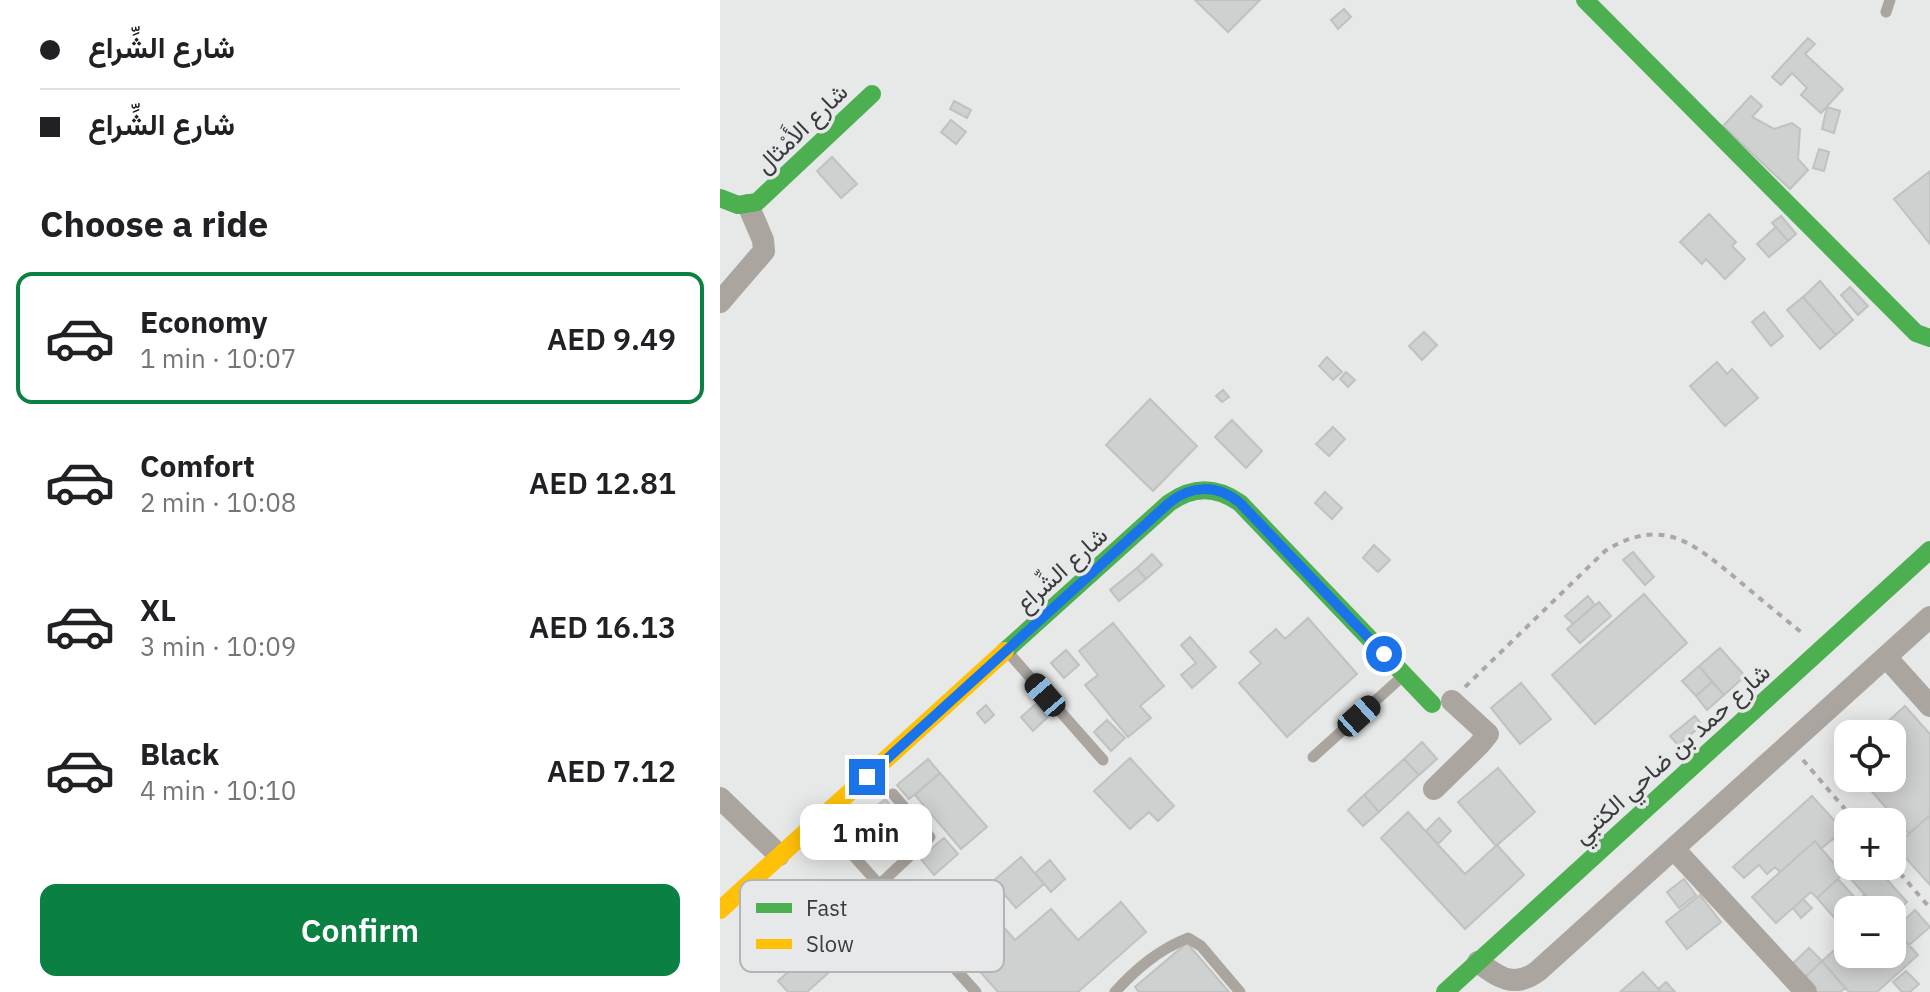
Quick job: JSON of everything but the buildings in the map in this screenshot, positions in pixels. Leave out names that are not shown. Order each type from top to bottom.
[{"type":"street","points":[[1585,0],[1916,333],[1930,338]]},
{"type":"street","name":"شارع الأَمْثال","points":[[720,198],[729,204],[757,202],[872,94]]},
{"type":"street","points":[[720,302],[764,251],[763,240],[748,205]]},
{"type":"street","name":"شارع الشِّراع","points":[[752,880],[1178,496],[1189,491],[1211,489],[1232,496],[1404,675],[1442,702]]},
{"type":"street","name":"شارع حمد بن ضاحي الكتبي","points":[[1445,992],[1930,550]]},
{"type":"street","points":[[1478,962],[1504,979],[1513,981],[1531,976],[1930,617]]},
{"type":"street","points":[[1886,657],[1930,706]]},
{"type":"street","points":[[1434,789],[1488,734],[1442,702]]},
{"type":"street","points":[[720,798],[779,855]]},
{"type":"street","points":[[1674,849],[1806,992]]},
{"type":"street","name":"شارع الشِّراع","points":[[720,910],[740,891]]},
{"type":"lane","points":[[1886,12],[1890,0]]},
{"type":"lane","points":[[1006,651],[1103,760]]},
{"type":"lane","points":[[1313,757],[1404,675]]},
{"type":"lane","points":[[884,880],[930,837],[893,794]]},
{"type":"lane","points":[[820,820],[874,880]]},
{"type":"lane","points":[[1115,992],[1134,971],[1159,952],[1188,938],[1201,946],[1240,992]]},
{"type":"lane","points":[[958,972],[976,992]]},
{"type":"path","points":[[1442,702],[1605,551],[1640,536],[1665,536],[1690,543],[1821,649]]},
{"type":"path","points":[[1789,744],[1844,808]]},
{"type":"path","points":[[1906,880],[1930,908]]},
{"type":"traffic: fast","points":[[1585,0],[1916,333],[1930,338]]},
{"type":"traffic: fast","points":[[720,198],[738,205],[757,202],[872,94]]},
{"type":"traffic: fast","points":[[1005,651],[1169,503],[1187,493],[1213,491],[1240,503],[1432,704]]},
{"type":"traffic: fast","points":[[1445,992],[1930,550]]},
{"type":"traffic: slow","points":[[753,880],[1005,651]]},
{"type":"traffic: slow","points":[[720,910],[740,892]]},
{"type":"route","points":[[867,777],[1169,503],[1178,496],[1201,488],[1222,491],[1240,503],[1384,654]]}]
